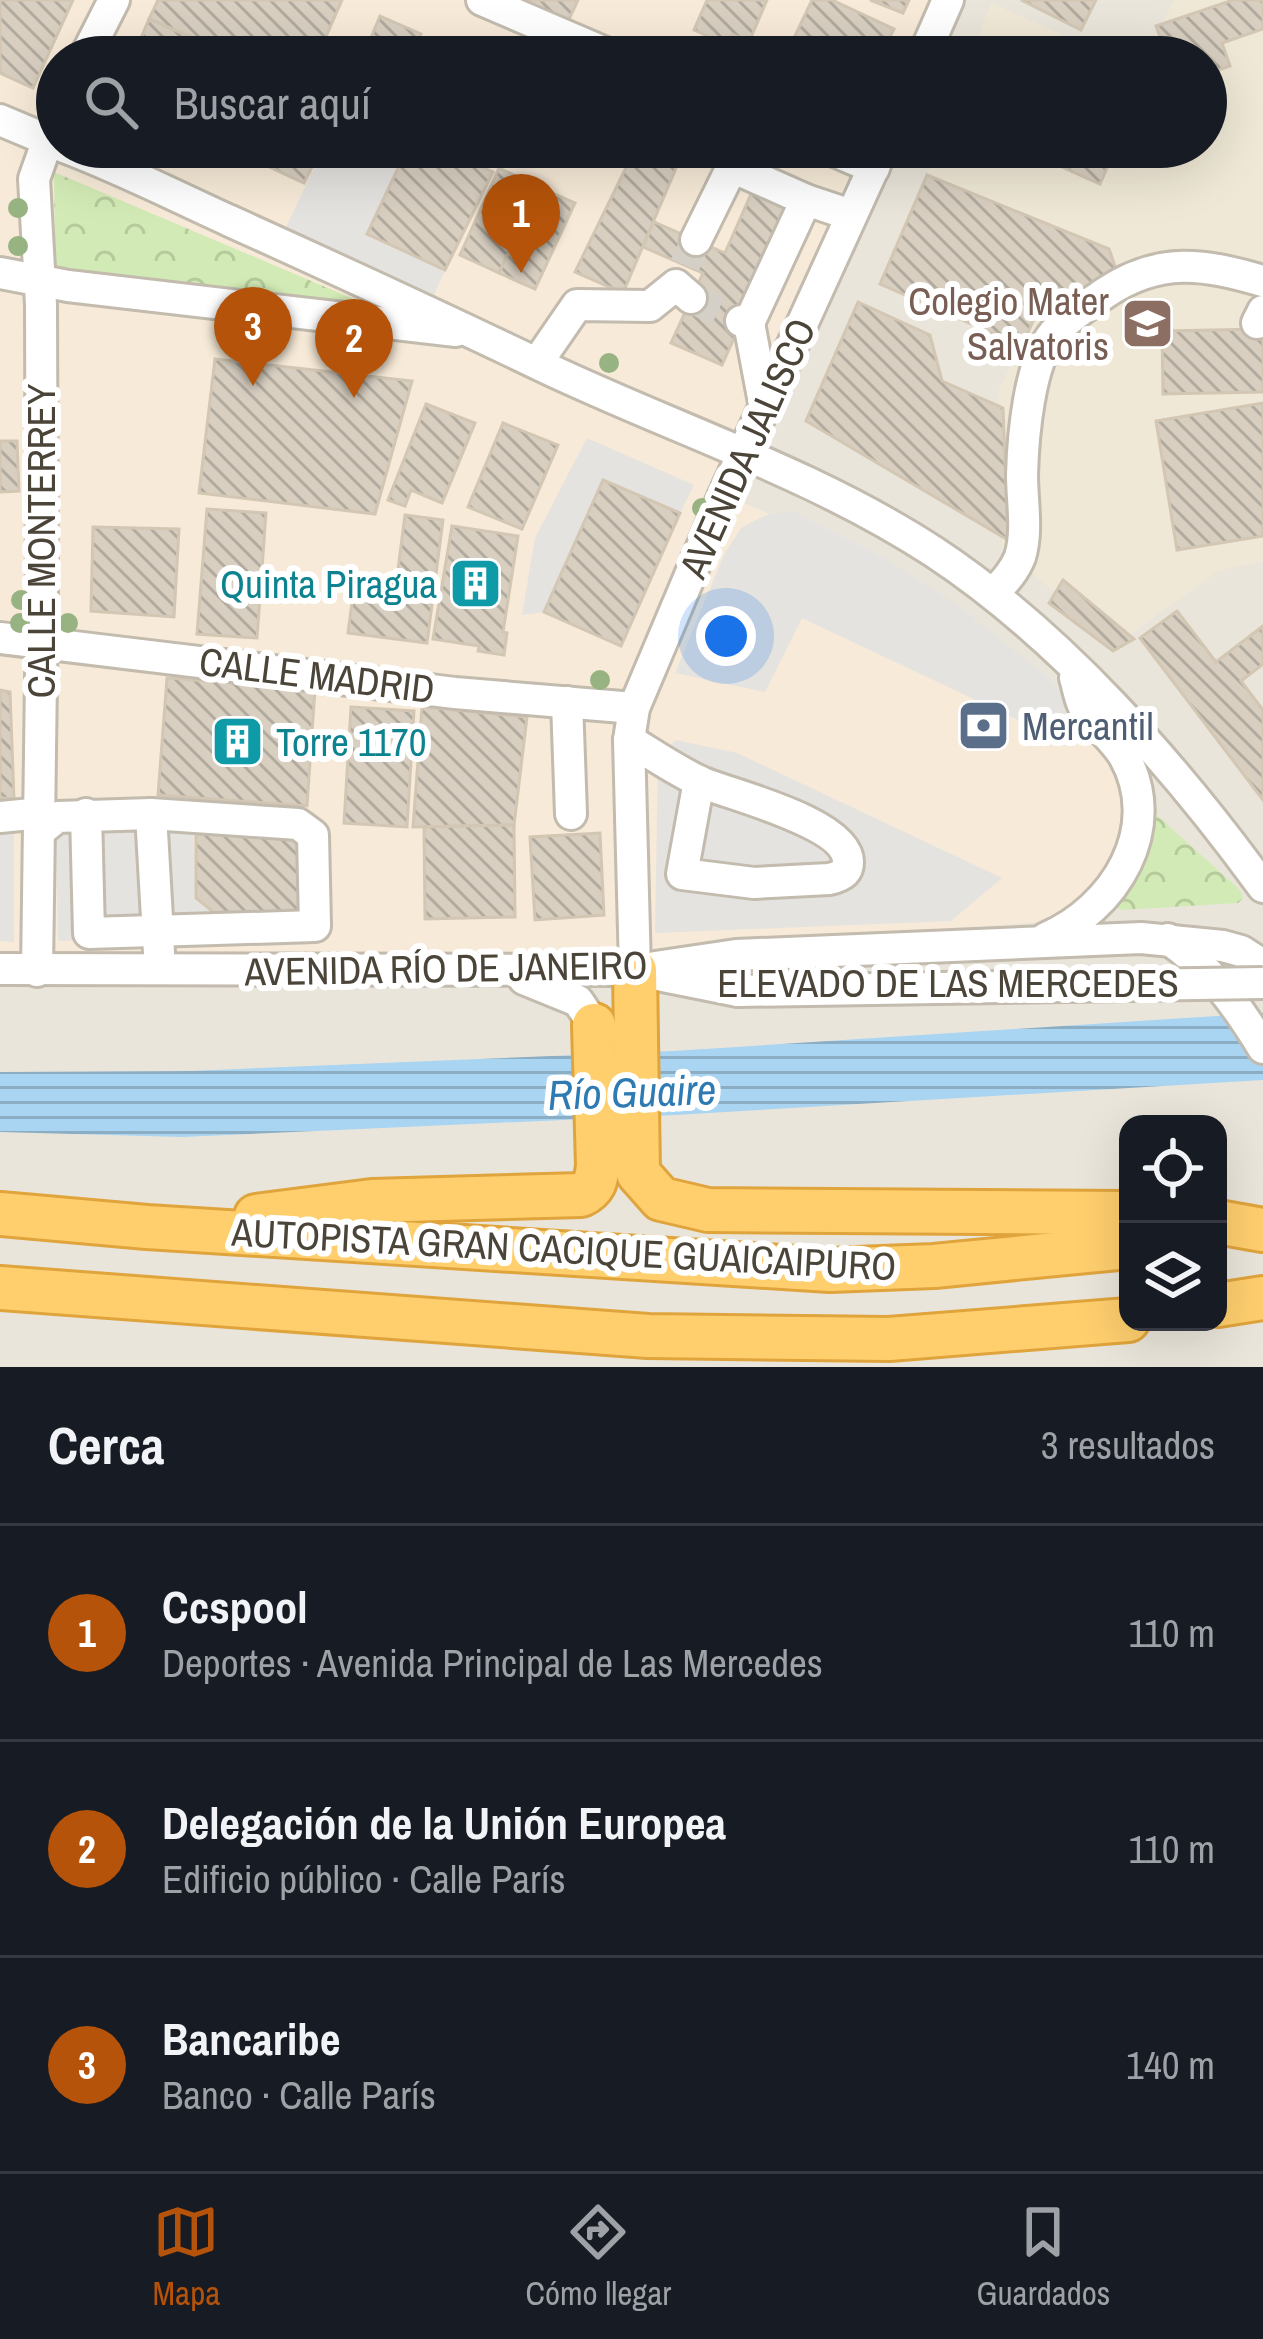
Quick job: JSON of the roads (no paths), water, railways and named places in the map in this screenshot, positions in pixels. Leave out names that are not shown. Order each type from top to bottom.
[{"type":"highway","points":[[618,1169],[614,1021],[635,970]]},
{"type":"highway","points":[[618,1169],[661,1198],[707,1210],[1119,1214]]},
{"type":"highway","points":[[147,1227],[372,1201],[580,1195],[618,1169]]},
{"type":"highway","name":"AUTOPISTA GRAN CACIQUE GUAICAIPURO","points":[[0,1214],[830,1270],[934,1266],[1119,1248]]},
{"type":"highway","points":[[1222,1223],[1263,1232]]},
{"type":"highway","points":[[1227,1237],[1263,1232]]},
{"type":"highway","name":"AUTOPISTA GRAN CACIQUE GUAICAIPURO","points":[[0,1288],[648,1336],[889,1339],[1119,1321]]},
{"type":"highway","points":[[1227,1304],[1263,1298]]},
{"type":"street","points":[[96,36],[114,0]]},
{"type":"street","points":[[482,0],[566,36]]},
{"type":"street","points":[[933,36],[949,0]]},
{"type":"street","points":[[0,120],[36,130]]},
{"type":"street","name":"CALLE MONTERREY","points":[[37,971],[42,641],[34,179],[40,168]]},
{"type":"street","points":[[124,168],[679,429],[746,453],[930,550],[993,594],[1070,664],[1152,747],[1263,887]]},
{"type":"street","points":[[537,363],[577,305],[650,306],[687,272],[732,168]]},
{"type":"street","points":[[734,168],[851,215]]},
{"type":"street","name":"AVENIDA JALISCO","points":[[635,970],[629,740],[634,708],[874,168]]},
{"type":"street","points":[[765,408],[745,322],[806,200]]},
{"type":"street","points":[[993,594],[1021,554],[1022,472],[1029,412],[1036,370],[1053,334],[1135,276],[1210,266],[1263,281]]},
{"type":"street","points":[[0,273],[428,331],[474,332]]},
{"type":"street","name":"CALLE MADRID","points":[[0,638],[455,693],[634,708]]},
{"type":"street","points":[[1035,943],[1081,920],[1098,905],[1121,874],[1136,835],[1132,775],[1124,755],[1084,706],[1070,664]]},
{"type":"street","points":[[567,702],[572,814]]},
{"type":"street","points":[[629,740],[699,781],[804,818],[844,850],[846,870],[829,879],[754,883],[682,874],[699,781]]},
{"type":"street","points":[[0,817],[41,821],[86,814],[152,814],[298,824],[313,835],[315,926],[89,933],[86,814]]},
{"type":"street","points":[[152,814],[160,970]]},
{"type":"street","points":[[1220,828],[1263,867]]},
{"type":"street","points":[[1168,939],[1191,955],[1240,1010],[1263,1048]]},
{"type":"street","name":"AVENIDA RÍO DE JANEIRO","points":[[0,969],[635,970],[736,955],[1168,939],[1241,951],[1263,965]]},
{"type":"street","points":[[495,970],[578,1000],[614,1021]]},
{"type":"street","name":"ELEVADO DE LAS MERCEDES","points":[[635,970],[738,991],[1263,983]]},
{"type":"water","name":"Río Guaire","points":[[1263,1013],[1263,1080],[675,1115],[182,1137],[0,1132],[0,1072],[190,1071],[673,1051]]},
{"type":"tunnel","points":[[685,265],[696,240]]},
{"type":"tunnel","points":[[691,298],[741,321]]},
{"type":"place","name":"Ccspool","points":[[521,273]]},
{"type":"place","name":"Colegio Mater Salvatoris","points":[[1148,323]]},
{"type":"place","name":"Bancaribe","points":[[253,386]]},
{"type":"place","name":"Delegación de la Unión Europea","points":[[354,398]]},
{"type":"place","name":"Quinta Piragua","points":[[476,584]]},
{"type":"place","name":"Mercantil","points":[[983,726]]},
{"type":"place","name":"Torre 1170","points":[[237,742]]}]
